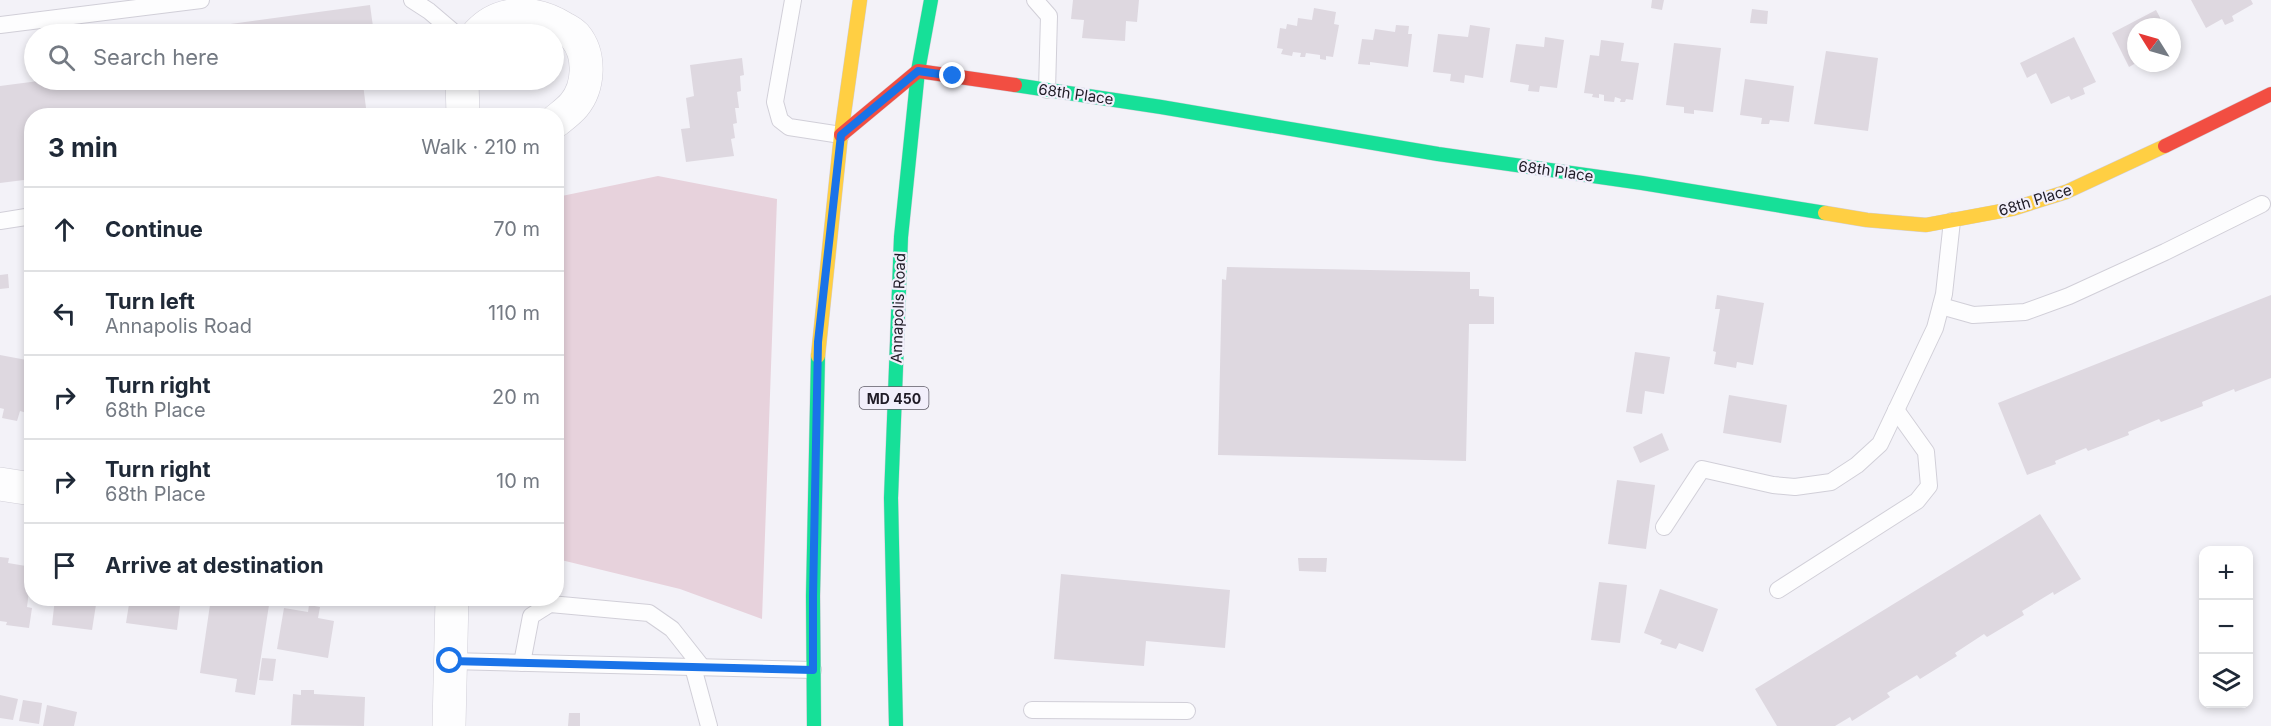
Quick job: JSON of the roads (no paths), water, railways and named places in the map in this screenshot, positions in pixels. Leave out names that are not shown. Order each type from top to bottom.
[{"type":"street","points":[[814,726],[813,596],[818,342],[841,135],[860,0]]},
{"type":"street","name":"Annapolis Road","points":[[896,726],[891,498],[902,212],[918,71],[931,0]]},
{"type":"street","points":[[492,24],[500,19],[526,14],[551,20],[557,24]]},
{"type":"street","points":[[564,28],[575,35],[585,55],[586,79],[574,105],[564,114]]},
{"type":"street","points":[[841,135],[918,71]]},
{"type":"street","name":"68th Place","points":[[918,71],[1867,220],[1926,225],[2012,209],[2066,192],[2207,127],[2271,94]]},
{"type":"street","points":[[462,90],[463,108]]},
{"type":"street","points":[[0,484],[24,488]]},
{"type":"street","points":[[449,726],[452,606]]},
{"type":"lane","points":[[0,26],[201,0]]},
{"type":"lane","points":[[412,0],[429,10],[445,24]]},
{"type":"lane","points":[[793,0],[775,102],[780,120],[789,127],[841,135]]},
{"type":"lane","points":[[1035,0],[1049,16],[1047,90]]},
{"type":"lane","points":[[1941,306],[1973,315],[2025,312],[2069,296],[2262,204]]},
{"type":"lane","points":[[0,221],[24,217]]},
{"type":"lane","points":[[1664,527],[1702,469],[1773,485],[1795,487],[1831,482],[1857,465],[1880,444],[1935,328],[1944,294],[1952,221]]},
{"type":"lane","points":[[1778,590],[1917,501],[1929,486],[1926,452],[1896,410]]},
{"type":"lane","points":[[564,605],[649,613],[672,629],[698,667],[709,726]]},
{"type":"lane","points":[[522,663],[531,616],[547,606]]},
{"type":"lane","points":[[450,661],[813,670]]},
{"type":"lane","points":[[1032,710],[1187,711]]}]
